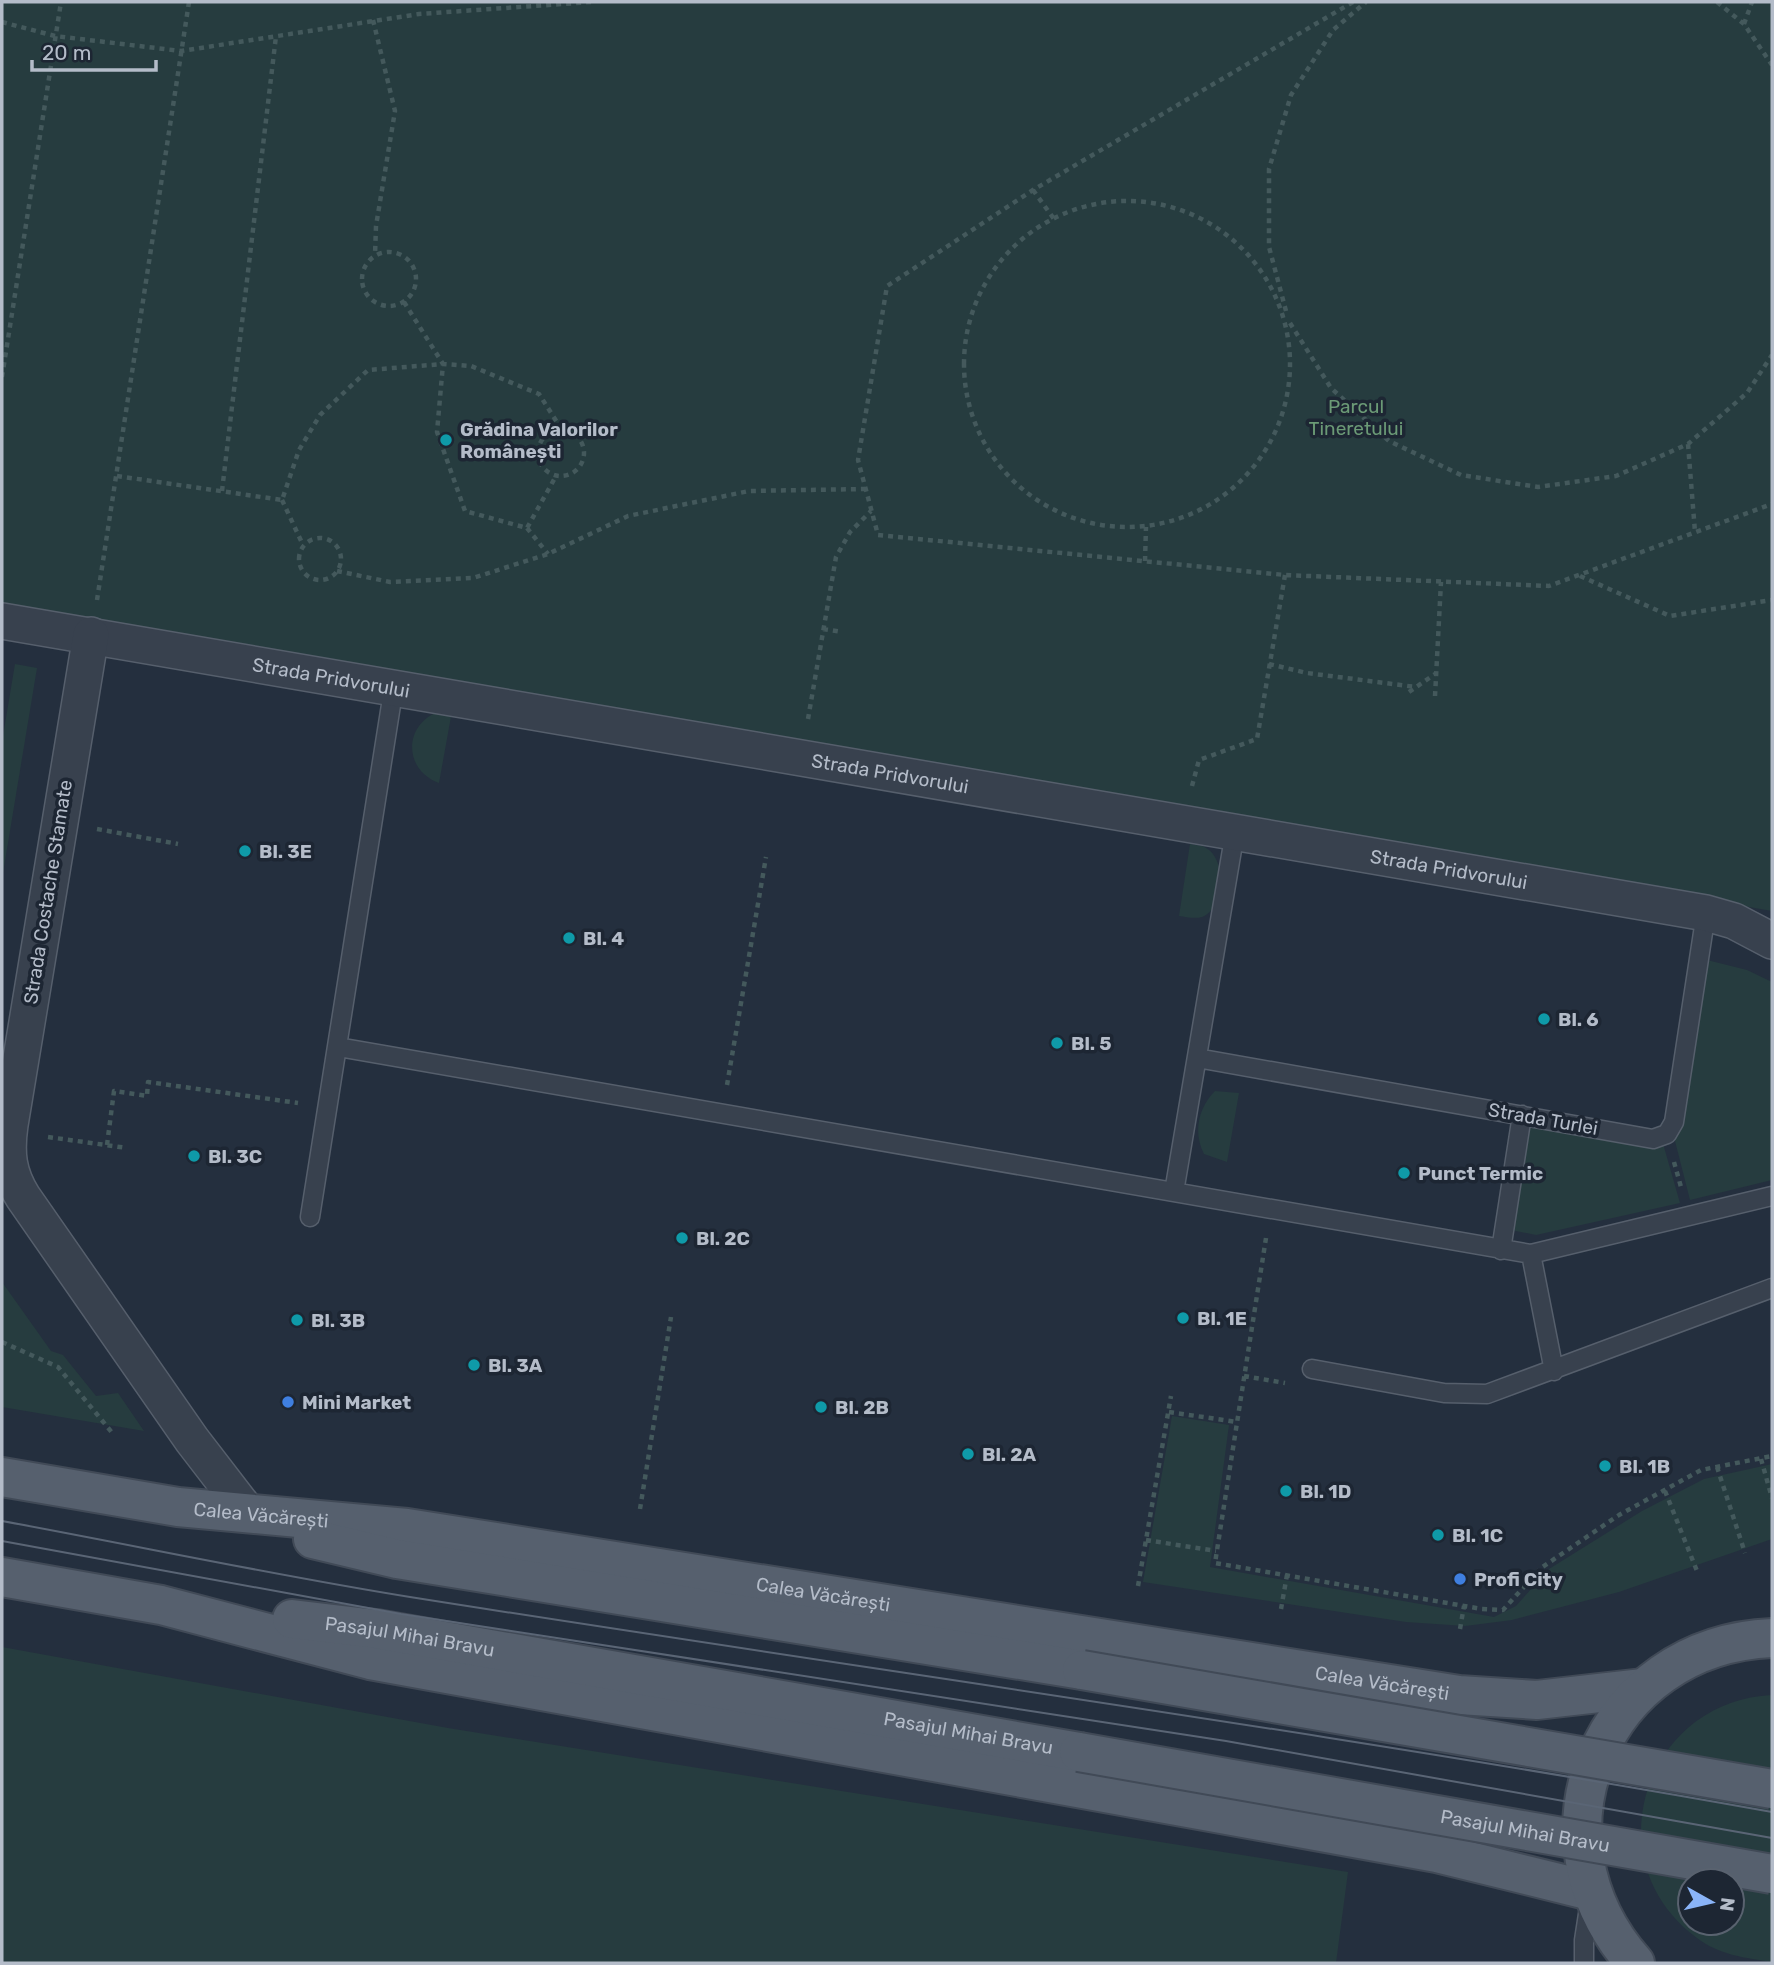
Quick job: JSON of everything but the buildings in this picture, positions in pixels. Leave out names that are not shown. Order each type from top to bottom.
[{"type":"main road","name":"Calea Văcărești","points":[[2,1477],[178,1507],[407,1528],[1459,1695],[1537,1700],[1643,1688]]},
{"type":"main road","points":[[178,1507],[397,1559],[1187,1687],[1772,1789]]},
{"type":"main road","points":[[2,1577],[161,1605],[370,1660],[1437,1853],[1591,1891]]},
{"type":"main road","name":"Pasajul Mihai Bravu","points":[[161,1605],[376,1629],[1772,1874]]},
{"type":"main road","points":[[1636,1963],[1616,1940],[1591,1891],[1581,1829],[1588,1779],[1607,1734],[1619,1714],[1643,1688],[1665,1670],[1772,1622]]},
{"type":"main road","points":[[1717,1646],[1772,1638]]},
{"type":"street","name":"Strada Pridvorului","points":[[2,621],[394,686],[1706,913],[1734,921],[1772,941]]},
{"type":"street","name":"Strada Costache Stamate","points":[[91,635],[13,1112],[4,1148],[9,1168],[23,1197],[192,1440],[249,1514]]},
{"type":"lane","points":[[310,1217],[394,686]]},
{"type":"lane","points":[[1174,1192],[1235,832]]},
{"type":"lane","points":[[1667,1134],[1674,1122],[1706,913]]},
{"type":"lane","points":[[338,1047],[1531,1254],[1772,1196]]},
{"type":"lane","name":"Strada Turlei","points":[[1197,1058],[1654,1139],[1667,1134]]},
{"type":"lane","points":[[1502,1250],[1522,1115]]},
{"type":"lane","points":[[1531,1254],[1554,1371]]},
{"type":"lane","points":[[1312,1369],[1444,1393],[1487,1395],[1772,1288]]},
{"type":"lane","points":[[1584,1963],[1584,1940],[1591,1891]]},
{"type":"path","points":[[2,377],[61,2]]},
{"type":"path","points":[[91,635],[189,2]]},
{"type":"path","points":[[2,22],[55,36],[181,51],[419,14],[591,2]]},
{"type":"path","points":[[1353,2],[1034,190],[887,286],[858,460],[878,535],[1285,575],[1549,586],[1772,504]]},
{"type":"path","points":[[1366,2],[1333,30],[1291,95],[1269,169],[1269,247],[1289,321],[1290,378],[1275,432],[1244,479],[1199,511],[1146,527],[1090,524],[1039,502],[998,464],[971,415],[964,363],[972,312],[996,265],[1034,229],[1081,207],[1133,200],[1184,210],[1229,236],[1264,275],[1289,321],[1331,388],[1389,441],[1461,475],[1538,487],[1616,476],[1688,444],[1747,393],[1772,355]]},
{"type":"path","points":[[1717,2],[1744,24],[1772,65]]},
{"type":"path","points":[[1744,24],[1752,2]]},
{"type":"path","points":[[373,20],[395,111],[376,226],[375,255]]},
{"type":"path","points":[[222,491],[276,36]]},
{"type":"path","points":[[1034,190],[1054,219]]},
{"type":"path","points":[[393,251],[410,260],[415,269],[415,287],[404,302],[387,306],[371,299],[366,293],[362,285],[364,267],[375,255],[393,251]]},
{"type":"path","points":[[404,302],[443,364],[437,432],[465,511],[527,528],[548,554]]},
{"type":"path","points":[[303,545],[315,538],[335,544],[341,557],[337,571],[326,579],[307,576],[299,558],[303,545],[282,500],[299,450],[320,415],[368,370],[443,364],[471,366],[539,394],[562,430]]},
{"type":"path","points":[[527,528],[556,476],[577,469],[584,456],[576,435],[562,430],[548,434],[538,446],[537,454],[544,468],[556,476]]},
{"type":"path","points":[[1688,444],[1695,532]]},
{"type":"path","points":[[117,476],[282,500]]},
{"type":"path","points":[[337,571],[390,582],[473,578],[548,554],[628,516],[749,491],[866,489]]},
{"type":"path","points":[[802,756],[836,557],[850,533],[872,512]]},
{"type":"path","points":[[1145,561],[1146,527]]},
{"type":"path","points":[[1189,800],[1199,760],[1258,739],[1285,575]]},
{"type":"path","points":[[1579,575],[1670,616],[1772,600]]},
{"type":"path","points":[[1435,696],[1441,582]]},
{"type":"path","points":[[823,629],[842,632]]},
{"type":"path","points":[[1269,664],[1307,673],[1416,687]]},
{"type":"path","points":[[1409,692],[1436,674]]},
{"type":"path","points":[[60,822],[178,844]]},
{"type":"path","points":[[722,1114],[766,857]]},
{"type":"path","points":[[107,1145],[114,1091],[147,1096],[148,1082],[328,1107]]},
{"type":"path","points":[[13,1112],[33,1136],[127,1148]]},
{"type":"path","points":[[1667,1134],[1689,1217]]},
{"type":"path","points":[[1270,1210],[1214,1563],[1464,1606],[1503,1609],[1541,1568],[1619,1516],[1702,1470],[1772,1456]]},
{"type":"path","points":[[640,1509],[671,1317]]},
{"type":"path","points":[[2,1342],[58,1367],[114,1434]]},
{"type":"path","points":[[1244,1376],[1292,1384]]},
{"type":"path","points":[[1138,1586],[1171,1396]]},
{"type":"path","points":[[1168,1412],[1237,1422]]},
{"type":"path","points":[[1761,1459],[1772,1498]]},
{"type":"path","points":[[1717,1468],[1745,1553]]},
{"type":"path","points":[[1665,1491],[1696,1571]]},
{"type":"path","points":[[1146,1540],[1216,1551]]},
{"type":"path","points":[[1281,1608],[1287,1575]]},
{"type":"path","points":[[1460,1629],[1464,1606]]},
{"type":"green space","name":"Parcul Tineretului","points":[[2,2],[1772,2],[1772,911],[1097,793],[2,609]]},
{"type":"green space","points":[[15,664],[37,668],[2,879],[2,742]]},
{"type":"green space","points":[[440,711],[452,711],[439,783],[427,777],[419,768],[412,747],[419,726]]},
{"type":"green space","points":[[1190,844],[1204,847],[1213,854],[1220,873],[1219,895],[1215,904],[1210,912],[1199,918],[1179,916]]},
{"type":"green space","points":[[1707,960],[1747,970],[1772,982],[1772,1180],[1690,1200],[1674,1137],[1684,1119]]},
{"type":"green space","points":[[1215,1091],[1239,1093],[1227,1162],[1204,1154],[1199,1138],[1201,1113]]},
{"type":"green space","points":[[1528,1121],[1662,1140],[1680,1203],[1536,1235],[1511,1230]]},
{"type":"green space","points":[[2,1282],[51,1351],[63,1355],[96,1396],[118,1393],[144,1431],[2,1407]]},
{"type":"green space","points":[[1172,1416],[1229,1425],[1210,1567],[1494,1617],[1516,1606],[1549,1569],[1642,1511],[1704,1479],[1772,1464],[1772,1539],[1619,1592],[1512,1620],[1465,1626],[1406,1622],[1143,1582]]},
{"type":"green space","points":[[2,1647],[448,1728],[1348,1872],[1336,1963],[2,1963]]},
{"type":"green space","points":[[1772,1695],[1772,1962],[1724,1952],[1696,1937],[1746,1937],[1746,1867],[1676,1867],[1676,1917],[1665,1906],[1647,1868],[1641,1829],[1648,1790],[1665,1754],[1692,1725],[1728,1704]]},
{"type":"tram line","points":[[2,1521],[410,1597],[1262,1727],[1772,1812]]},
{"type":"tram line","points":[[2,1541],[401,1614],[1226,1741],[1772,1838]]},
{"type":"place","name":"Grădina Valorilor Românești","points":[[446,440]]},
{"type":"place","name":"Bl. 3E","points":[[245,851]]},
{"type":"place","name":"Bl. 4","points":[[569,938]]},
{"type":"place","name":"Bl. 6","points":[[1544,1019]]},
{"type":"place","name":"Bl. 5","points":[[1057,1043]]},
{"type":"place","name":"Bl. 3C","points":[[194,1156]]},
{"type":"place","name":"Punct Termic","points":[[1404,1173]]},
{"type":"place","name":"Bl. 2C","points":[[682,1238]]},
{"type":"place","name":"Bl. 1E","points":[[1183,1318]]},
{"type":"place","name":"Bl. 3B","points":[[297,1320]]},
{"type":"place","name":"Bl. 3A","points":[[474,1365]]},
{"type":"place","name":"Mini Market","points":[[288,1402]]},
{"type":"place","name":"Bl. 2B","points":[[821,1407]]},
{"type":"place","name":"Bl. 2A","points":[[968,1454]]},
{"type":"place","name":"Bl. 1B","points":[[1605,1466]]},
{"type":"place","name":"Bl. 1D","points":[[1286,1491]]},
{"type":"place","name":"Bl. 1C","points":[[1438,1535]]},
{"type":"place","name":"Profi City","points":[[1460,1579]]}]
